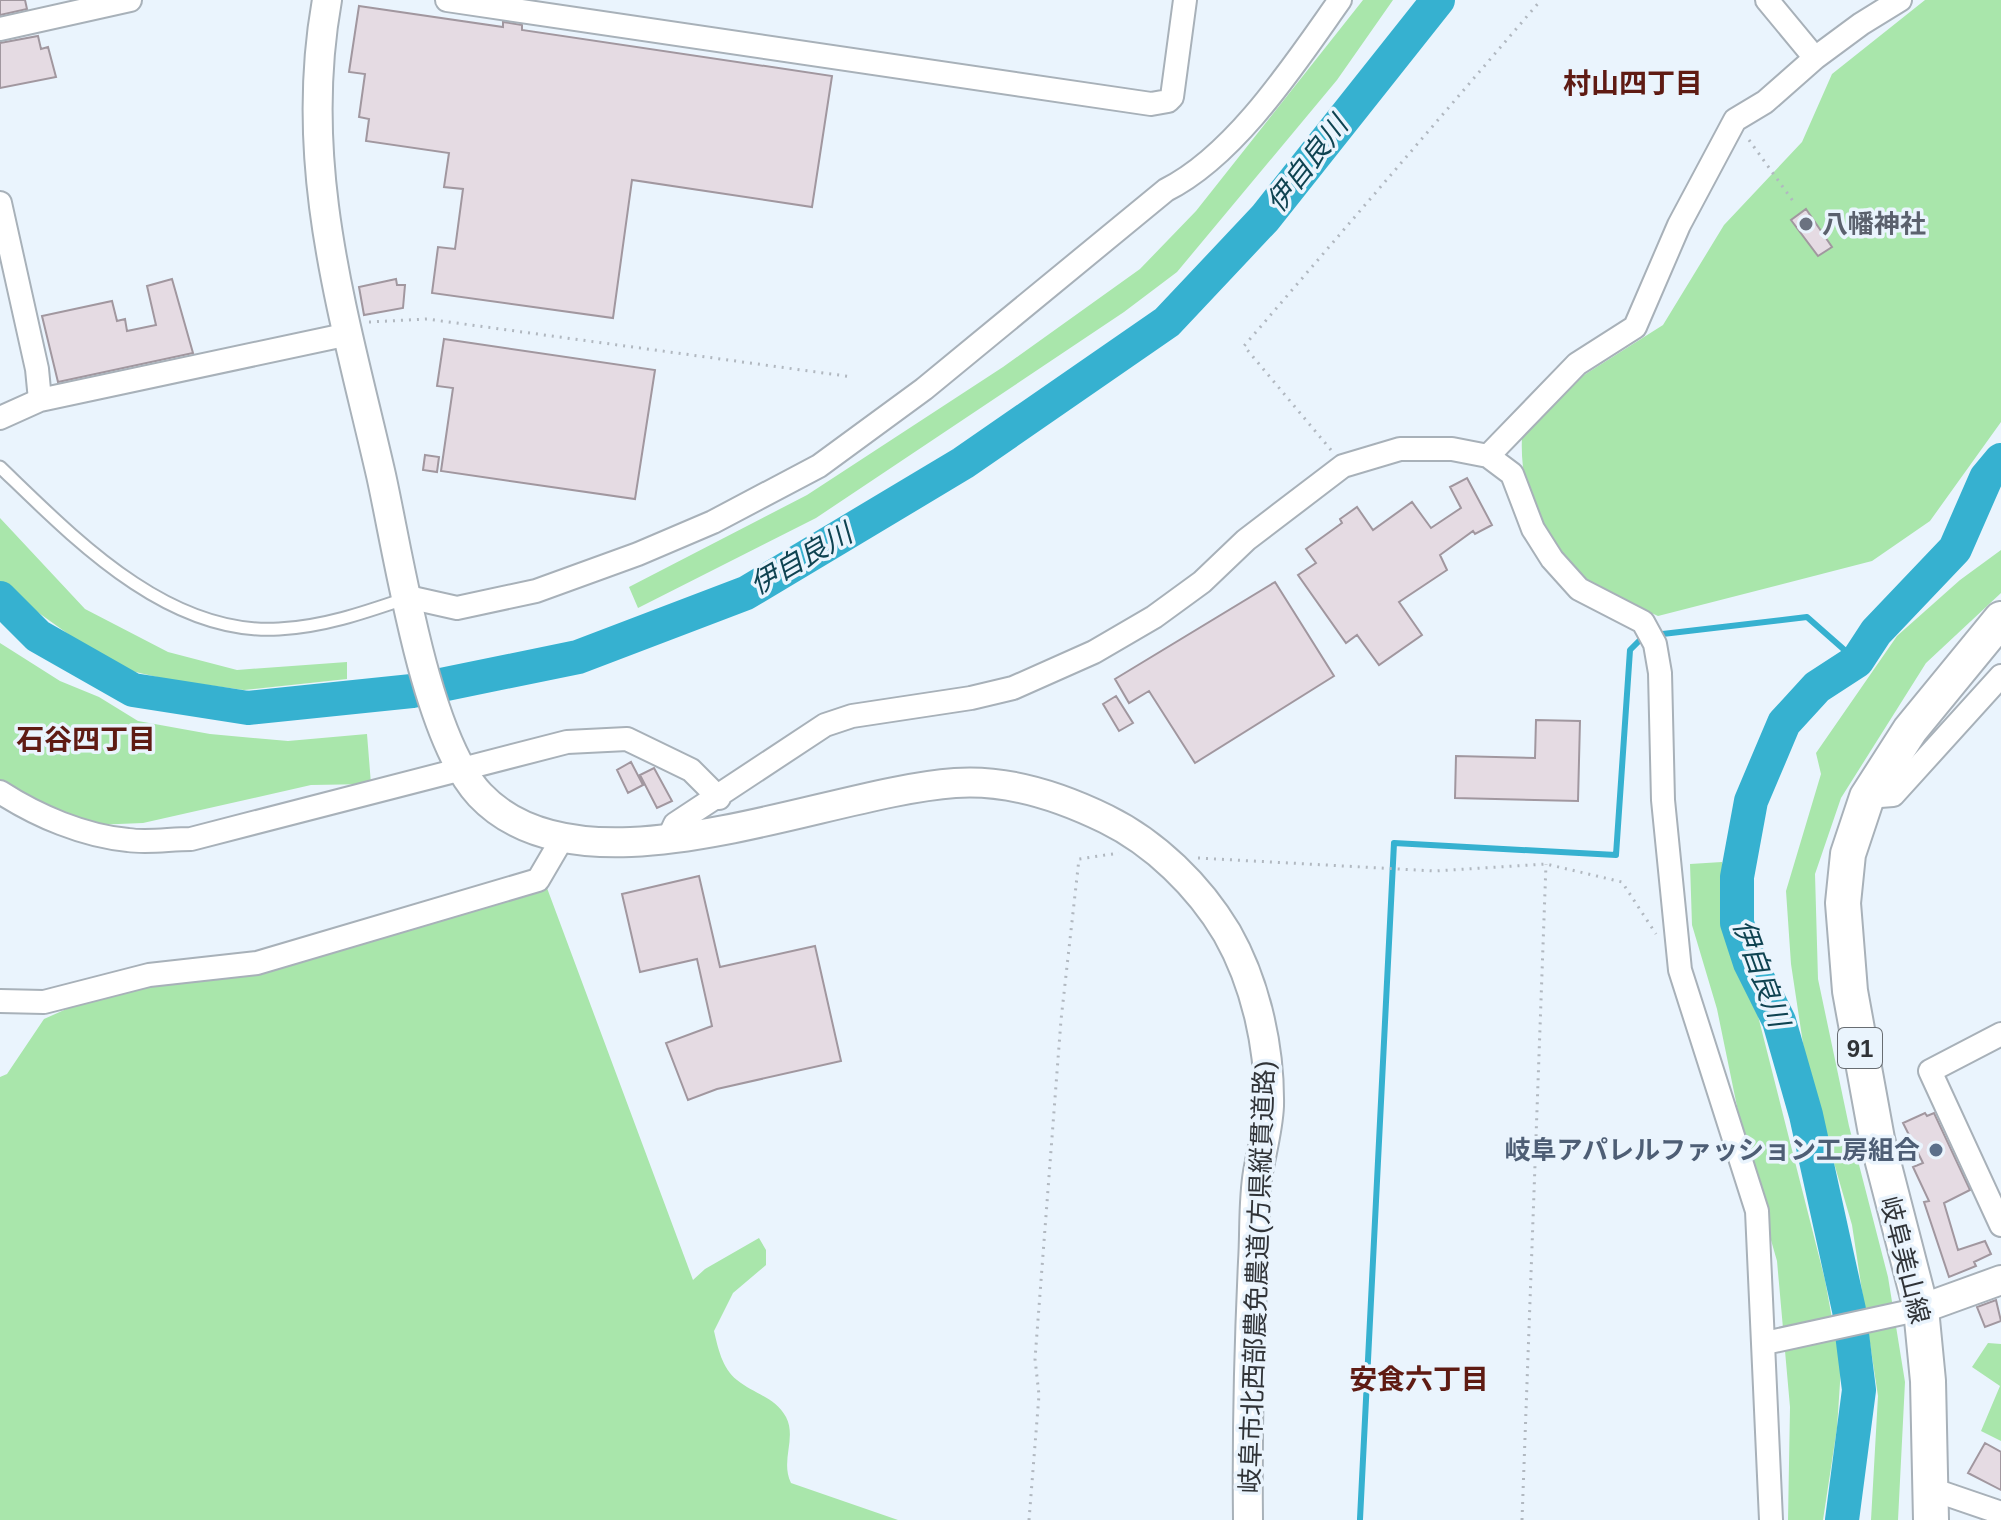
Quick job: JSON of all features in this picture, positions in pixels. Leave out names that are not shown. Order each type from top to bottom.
[{"type":"main road","name":"岐阜美山線","points":[[1931,1505],[1928,1381],[1921,1309],[1877,1139],[1850,991],[1843,903],[1848,854],[1867,797],[1910,730],[2001,619]]},
{"type":"street","points":[[0,29],[130,0]]},
{"type":"street","points":[[327,0],[320,39],[317,173],[347,328],[410,606],[457,608],[536,591],[638,554],[713,522],[819,466],[924,389],[1166,190],[1182,182],[1235,134],[1291,72],[1340,0]]},
{"type":"street","points":[[447,0],[1151,104],[1168,101],[1172,97],[1185,0]]},
{"type":"street","points":[[1767,0],[1815,58]]},
{"type":"street","points":[[1488,456],[1577,364],[1635,327],[1679,225],[1735,120],[1765,102],[1815,58],[1900,0]]},
{"type":"street","points":[[0,203],[37,369],[40,400]]},
{"type":"street","points":[[0,418],[40,400],[347,328]]},
{"type":"street","points":[[668,839],[675,824],[719,798],[825,725],[852,716],[971,698],[1013,688],[1094,652],[1154,617],[1202,582],[1246,540],[1343,466],[1400,449],[1452,449],[1488,456],[1512,474],[1533,529],[1552,559],[1579,589],[1643,622],[1655,644],[1660,673],[1663,800],[1680,970],[1757,1211],[1771,1341],[1771,1520]]},
{"type":"street","name":"岐阜市北西部農免農道(方県縦貫道路)","points":[[410,606],[426,676],[461,769],[479,794],[508,818],[541,834],[614,845],[668,839],[880,793],[958,782],[1017,786],[1075,804],[1128,830],[1195,890],[1227,934],[1251,989],[1266,1045],[1269,1108],[1258,1174],[1247,1385],[1248,1520]]},
{"type":"street","points":[[1867,797],[1893,795],[2001,676]]},
{"type":"street","points":[[0,792],[28,811],[128,841],[191,839],[567,742],[627,739],[691,770],[719,798]]},
{"type":"street","points":[[0,1001],[44,1002],[149,975],[257,963],[362,933],[538,880],[562,839]]},
{"type":"street","points":[[2001,1034],[1930,1071],[2001,1225]]},
{"type":"street","points":[[1771,1341],[1921,1309],[2001,1280]]},
{"type":"street","points":[[1931,1505],[2001,1513]]},
{"type":"lane","points":[[0,467],[59,523],[138,585],[181,608],[226,624],[276,629],[314,625],[410,606]]},
{"type":"path","points":[[1343,466],[1244,346],[1541,0]]},
{"type":"path","points":[[1735,120],[1793,201]]},
{"type":"path","points":[[347,328],[427,319],[853,377]]},
{"type":"path","points":[[1029,1520],[1039,1395],[1035,1359],[1056,1082],[1079,859],[1156,852],[1435,871],[1546,864],[1622,882],[1680,970]]},
{"type":"path","points":[[1522,1520],[1546,864]]},
{"type":"green space","points":[[1363,0],[1393,0],[1337,80],[1177,272],[1124,312],[816,518],[638,608],[629,587],[807,495],[1003,367],[1140,269],[1196,211]]},
{"type":"green space","points":[[1925,0],[2001,0],[2001,422],[1930,521],[1872,561],[1658,616],[1606,593],[1560,553],[1538,519],[1525,480],[1522,437],[1584,375],[1663,325],[1724,225],[1802,142],[1832,74]]},
{"type":"green space","points":[[0,518],[85,609],[168,652],[237,670],[347,662],[347,679],[244,690],[170,680],[114,667],[0,585]]},
{"type":"green space","points":[[2001,550],[2001,593],[1926,663],[1841,798],[1815,874],[1818,979],[1849,1126],[1888,1277],[1905,1382],[1898,1520],[1871,1520],[1878,1396],[1852,1225],[1807,1070],[1791,964],[1786,891],[1821,774],[1816,753],[1897,636],[1960,580]]},
{"type":"green space","points":[[0,643],[60,681],[99,697],[138,721],[210,734],[288,741],[367,734],[371,784],[311,785],[143,823],[94,825],[45,809],[0,783]]},
{"type":"green space","points":[[1722,862],[1730,931],[1754,1000],[1825,1280],[1841,1368],[1837,1428],[1823,1520],[1788,1520],[1790,1407],[1777,1261],[1748,1160],[1717,1009],[1692,925],[1690,864]]},
{"type":"green space","points":[[547,888],[693,1280],[705,1269],[759,1238],[766,1250],[766,1265],[733,1293],[714,1331],[724,1364],[737,1380],[770,1400],[786,1417],[790,1433],[787,1466],[791,1483],[898,1520],[0,1520],[0,1077],[7,1074],[44,1019],[109,990]]},
{"type":"green space","points":[[1988,1343],[2001,1344],[2001,1441],[1981,1431],[2000,1386],[1972,1367]]},
{"type":"building","points":[[0,0],[25,0],[27,9],[0,15]]},
{"type":"building","points":[[359,6],[503,27],[503,22],[522,25],[522,30],[832,76],[812,207],[632,180],[613,318],[432,293],[438,247],[455,249],[463,189],[444,187],[449,153],[366,141],[369,119],[359,117],[365,74],[349,72]]},
{"type":"building","points":[[38,36],[41,49],[48,47],[56,77],[0,88],[0,43]]},
{"type":"building","points":[[1806,209],[1832,247],[1818,256],[1791,220]]},
{"type":"building","points":[[172,279],[193,353],[58,382],[42,316],[112,301],[117,321],[125,319],[127,331],[156,325],[147,286]]},
{"type":"building","points":[[396,279],[397,285],[405,285],[403,308],[364,315],[359,287]]},
{"type":"building","points":[[444,339],[655,370],[635,499],[441,471],[453,388],[437,386]]},
{"type":"building","points":[[425,455],[439,457],[437,472],[423,470]]},
{"type":"building","points":[[1467,478],[1492,525],[1475,534],[1473,531],[1440,555],[1447,570],[1399,602],[1422,635],[1379,665],[1357,635],[1346,643],[1298,575],[1316,563],[1306,549],[1342,523],[1340,519],[1357,507],[1373,530],[1412,502],[1431,528],[1461,508],[1450,487]]},
{"type":"building","points":[[1275,582],[1334,676],[1195,763],[1149,691],[1129,703],[1115,679]]},
{"type":"building","points":[[1116,696],[1133,723],[1119,731],[1103,704]]},
{"type":"building","points":[[1536,720],[1580,721],[1578,801],[1455,798],[1456,756],[1535,758]]},
{"type":"building","points":[[631,762],[643,785],[628,793],[617,770]]},
{"type":"building","points":[[654,768],[672,801],[657,808],[640,775]]},
{"type":"building","points":[[699,876],[720,967],[815,946],[841,1061],[717,1089],[688,1100],[666,1043],[712,1026],[697,959],[640,972],[622,894]]},
{"type":"building","points":[[1925,1113],[1927,1116],[1934,1113],[1970,1190],[1944,1203],[1958,1250],[1985,1241],[1991,1254],[1974,1262],[1976,1266],[1949,1277],[1924,1202],[1929,1201],[1913,1167],[1923,1163],[1903,1123]]},
{"type":"building","points":[[1996,1300],[2001,1321],[1985,1327],[1977,1307]]},
{"type":"building","points":[[1985,1443],[2001,1452],[2001,1490],[1968,1473]]},
{"type":"waterway","name":"伊自良川","points":[[0,598],[38,636],[133,690],[248,708],[412,691],[578,657],[746,593],[963,463],[1167,322],[1265,218],[1438,0]]},
{"type":"waterway","name":"伊自良川","points":[[1842,1520],[1859,1390],[1849,1310],[1806,1115],[1779,1021],[1750,963],[1737,923],[1737,877],[1751,801],[1784,723],[1817,687],[1857,661],[1876,632],[1955,549],[1986,478],[2001,460]]},
{"type":"waterway","points":[[1654,635],[1807,617],[1857,661]]},
{"type":"waterway","points":[[1360,1519],[1394,843],[1616,855],[1630,650],[1643,637]]},
{"type":"place","name":"八幡神社","points":[[1806,224]]},
{"type":"place","name":"岐阜アパレルファッション工房組合","points":[[1936,1150]]},
{"type":"district","name":"村山四丁目","points":[[1633,83]]},
{"type":"district","name":"石谷四丁目","points":[[86,739]]},
{"type":"district","name":"安食六丁目","points":[[1419,1379]]}]
